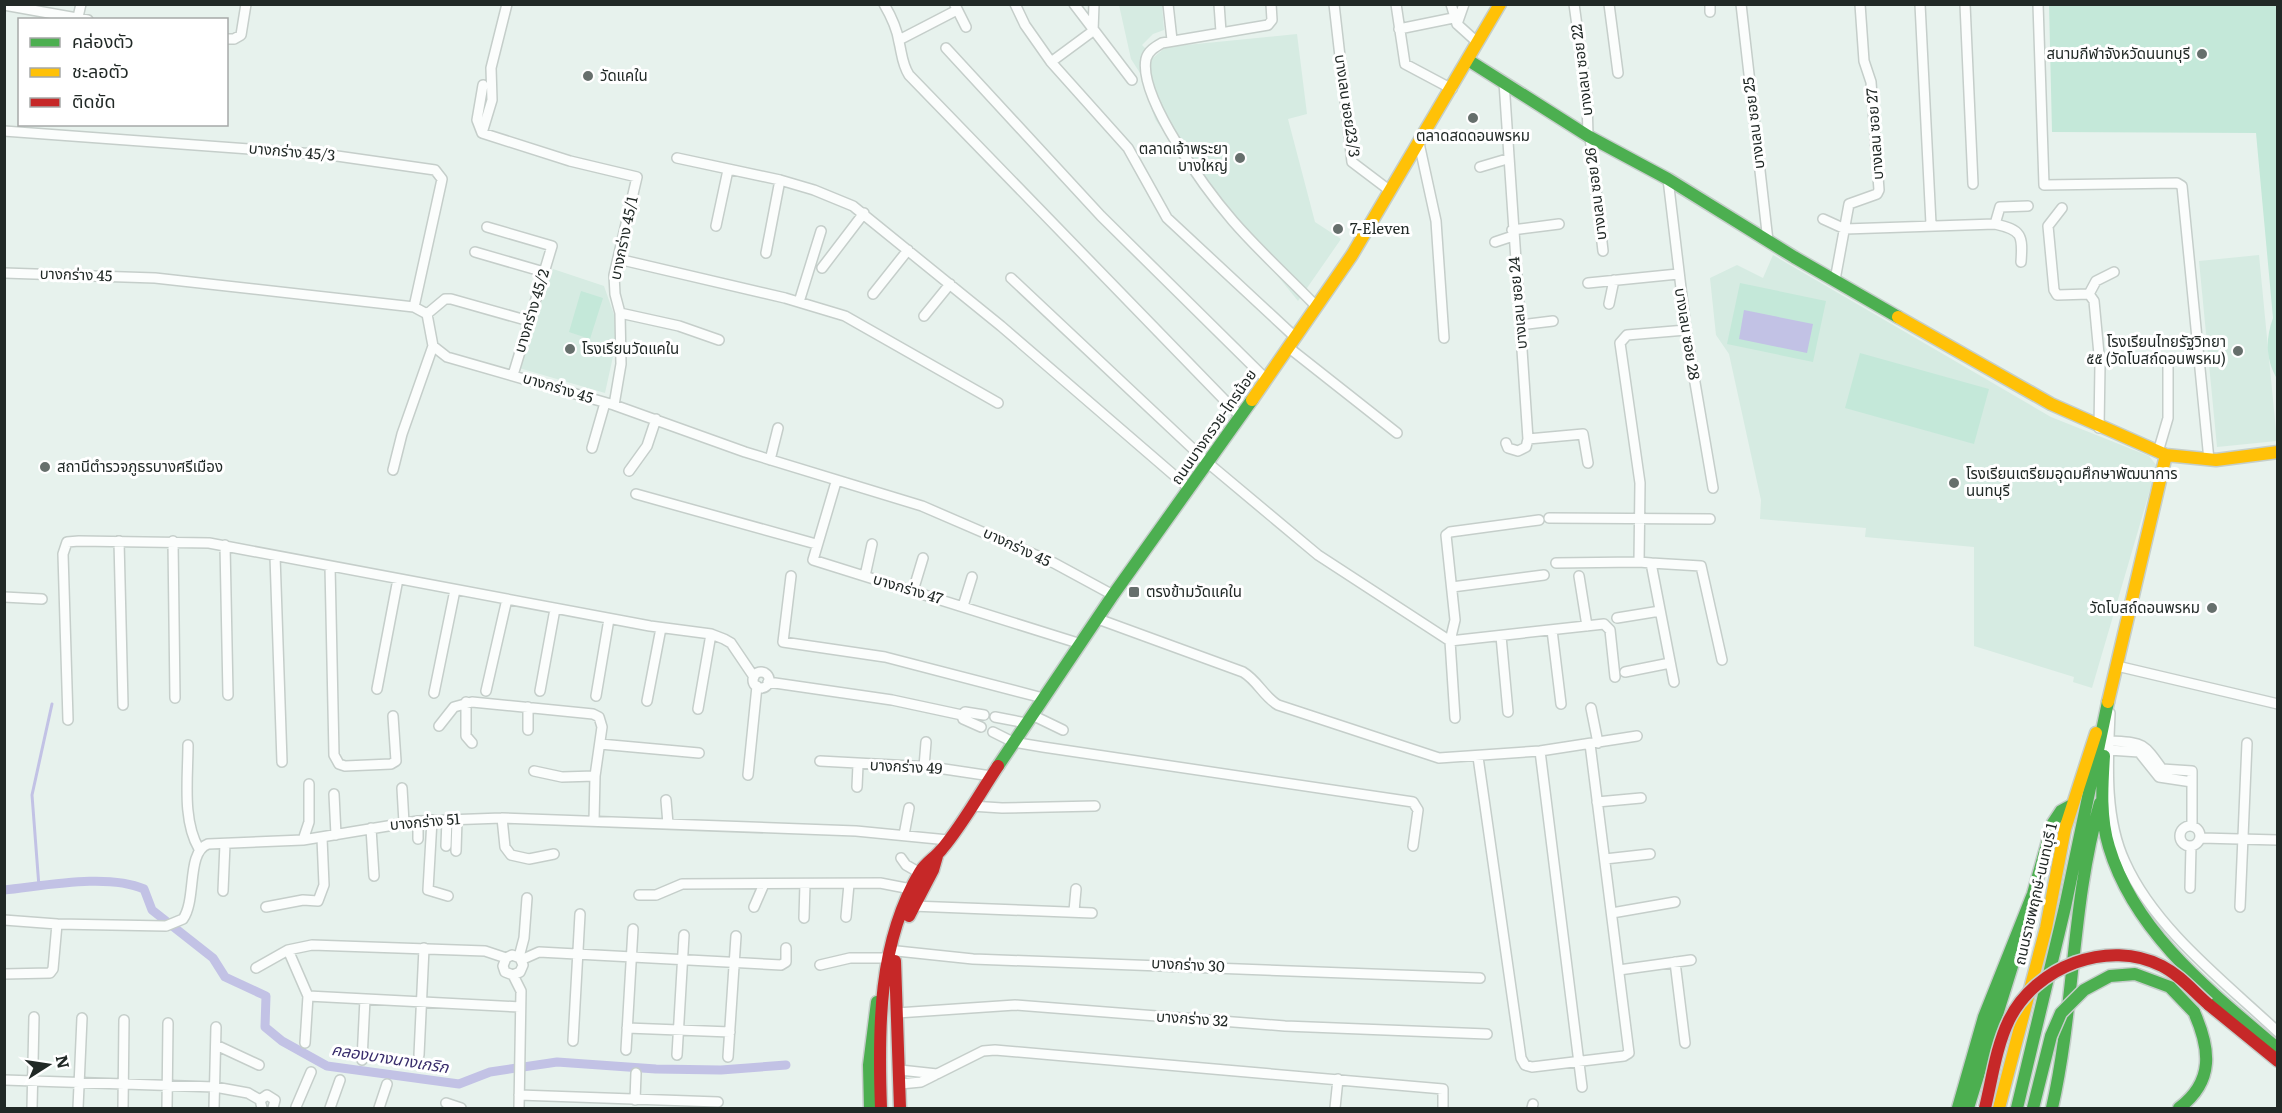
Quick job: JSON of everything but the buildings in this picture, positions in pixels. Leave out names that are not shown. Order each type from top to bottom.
[{"type":"main road","name":"ถนนบางกรวย-ไทรน้อย","points":[[881,1108],[885,1027],[892,960],[911,889],[929,860],[937,856],[1113,595],[1241,417],[1352,255],[1389,190],[1452,89],[1498,5]]},
{"type":"main road","points":[[1468,60],[1589,136],[1668,179],[1768,241],[2051,404],[2099,428],[2162,453],[2209,460],[2277,452]]},
{"type":"main road","name":"ถนนราชพฤกษ์-นนทบุรี 1","points":[[2017,1108],[2034,1044],[2162,453]]},
{"type":"main road","name":"ถนนราชพฤกษ์-นนทบุรี 1","points":[[1999,1108],[2046,928],[2072,805],[2111,689]]},
{"type":"main road","points":[[2105,719],[2102,796],[2109,848],[2120,878],[2139,910],[2164,942],[2214,994],[2277,1049]]},
{"type":"main road","points":[[2052,1108],[2066,1036],[2074,934],[2083,865],[2102,796]]},
{"type":"main road","points":[[1958,1108],[1984,1017],[2033,894],[2053,823],[2061,811],[2072,805]]},
{"type":"main road","points":[[1970,1107],[2021,936],[2066,829]]},
{"type":"main road","name":"ถนนบางกรวย-ไทรน้อย","points":[[892,960],[912,906],[937,865],[937,856]]},
{"type":"main road","points":[[1985,1108],[2001,1043],[2016,1008],[2041,979],[2077,960],[2113,955],[2160,964],[2277,1061]]},
{"type":"main road","points":[[892,960],[897,1013],[900,1108]]},
{"type":"main road","points":[[870,1108],[869,1065],[876,1007],[892,960]]},
{"type":"main road","points":[[2033,1108],[2051,1036],[2061,1013],[2084,990],[2110,976],[2135,974],[2170,987],[2194,1012],[2207,1045],[2206,1065],[2199,1086],[2188,1102],[2179,1108]]},
{"type":"main road","name":"ถนนบางกรวย-ไทรน้อย","points":[[885,1027],[885,1108]]},
{"type":"street","points":[[78,17],[81,4]]},
{"type":"street","points":[[228,39],[241,35],[246,4]]},
{"type":"street","points":[[482,133],[492,100],[490,74],[507,4]]},
{"type":"street","points":[[884,4],[899,40],[903,64],[909,75],[1241,417]]},
{"type":"street","points":[[1015,4],[1025,25],[1051,62],[1128,148],[1167,218],[1292,342],[1397,433]]},
{"type":"street","points":[[1074,4],[1132,80]]},
{"type":"street","points":[[1093,31],[1094,4]]},
{"type":"street","points":[[1168,4],[1172,40]]},
{"type":"street","points":[[1219,4],[1221,32]]},
{"type":"street","points":[[1271,4],[1272,20],[1268,25],[1172,40],[1154,47],[1146,58],[1149,82],[1166,125],[1233,221],[1317,306]]},
{"type":"street","name":"บางเลน ซอย23/3","points":[[1334,4],[1352,162],[1389,190]]},
{"type":"street","points":[[1396,4],[1405,64],[1452,89]]},
{"type":"street","points":[[1451,4],[1455,21],[1478,43]]},
{"type":"street","points":[[1455,21],[1464,4]]},
{"type":"street","name":"บางเลน ซอย 22","points":[[1574,4],[1587,98],[1589,136]]},
{"type":"street","points":[[1609,4],[1618,72]]},
{"type":"street","name":"บางเลน ซอย 25","points":[[1741,4],[1768,241]]},
{"type":"street","name":"บางเลน ซอย 27","points":[[1835,280],[1849,204],[1877,194],[1879,190],[1871,82],[1864,61],[1860,4]]},
{"type":"street","points":[[1920,4],[1931,224]]},
{"type":"street","points":[[1965,4],[1973,184]]},
{"type":"street","points":[[2038,4],[2044,185],[2177,183],[2182,186],[2209,460]]},
{"type":"street","points":[[4,5],[55,17],[81,18]]},
{"type":"street","points":[[899,40],[956,7],[966,27]]},
{"type":"street","points":[[1399,29],[1455,21]]},
{"type":"street","points":[[1051,62],[1093,31]]},
{"type":"street","points":[[946,48],[1101,216],[1266,379]]},
{"type":"street","name":"บางเลน ซอย 24","points":[[1504,82],[1507,159],[1528,439]]},
{"type":"street","points":[[482,133],[477,120],[483,85]]},
{"type":"street","name":"บางกร่าง 45/3","points":[[4,131],[38,129],[330,155],[435,170],[442,179],[414,307]]},
{"type":"street","name":"บางกร่าง 45/1","points":[[482,133],[570,161],[637,177],[614,285],[620,313],[621,364],[610,404],[592,448]]},
{"type":"street","name":"บางเลน ซอย 26","points":[[1589,136],[1603,251]]},
{"type":"street","points":[[1419,143],[1436,220],[1444,338]]},
{"type":"street","points":[[677,158],[780,180],[840,199],[864,213],[1088,399],[1190,489]]},
{"type":"street","points":[[1480,167],[1507,159]]},
{"type":"street","points":[[716,226],[729,170]]},
{"type":"street","name":"บางเลน ซอย 28","points":[[1668,179],[1686,330],[1713,488]]},
{"type":"street","points":[[766,253],[780,180]]},
{"type":"street","points":[[1995,224],[2000,207],[2028,206]]},
{"type":"street","points":[[2062,208],[2048,226],[2054,293],[2090,294]]},
{"type":"street","points":[[822,268],[864,213]]},
{"type":"street","points":[[1823,219],[1845,228],[1995,224],[2012,228],[2019,233],[2022,239],[2021,262]]},
{"type":"street","points":[[1495,242],[1512,233],[1559,224]]},
{"type":"street","name":"บางกร่าง 45/2","points":[[487,227],[552,246],[513,375]]},
{"type":"street","points":[[799,302],[821,231]]},
{"type":"street","points":[[873,294],[908,250]]},
{"type":"street","points":[[475,252],[544,272]]},
{"type":"street","points":[[618,259],[799,302],[845,316],[875,330],[998,403]]},
{"type":"street","points":[[2099,428],[2098,344],[2095,309],[2090,294],[2096,280],[2114,272]]},
{"type":"street","name":"บางกร่าง 45","points":[[4,273],[155,278],[414,307],[427,314]]},
{"type":"street","points":[[1588,283],[1678,273]]},
{"type":"street","points":[[1011,278],[1208,463],[1318,555],[1450,641],[1604,624],[1609,626],[1616,677]]},
{"type":"street","points":[[1610,304],[1614,280]]},
{"type":"street","points":[[924,316],[950,284]]},
{"type":"street","points":[[393,470],[402,434],[433,346],[427,314],[445,299],[529,321]]},
{"type":"street","points":[[620,313],[679,326],[719,340]]},
{"type":"street","points":[[1520,325],[1553,321]]},
{"type":"street","points":[[1639,562],[1640,483],[1620,343],[1627,335],[1686,330]]},
{"type":"street","name":"บางกร่าง 45","points":[[433,346],[447,357],[610,404],[836,482],[922,506],[1054,563],[1113,595]]},
{"type":"street","points":[[2162,453],[2168,418],[2168,362]]},
{"type":"street","points":[[629,471],[647,446],[656,419]]},
{"type":"street","points":[[770,460],[778,428]]},
{"type":"street","points":[[1506,442],[1508,448],[1518,451],[1526,447],[1528,439],[1582,434],[1588,463]]},
{"type":"street","points":[[636,494],[816,544],[836,482]]},
{"type":"street","points":[[1455,718],[1450,641],[1455,620],[1445,540],[1450,532],[1544,519],[1710,519]]},
{"type":"street","points":[[119,541],[123,705]]},
{"type":"street","points":[[68,720],[64,548],[68,542],[173,542],[225,545],[609,619],[711,634],[731,643],[755,681],[748,775]]},
{"type":"street","points":[[173,542],[175,698]]},
{"type":"street","name":"บางกร่าง 47","points":[[816,544],[813,560],[1081,644]]},
{"type":"street","points":[[865,576],[872,544]]},
{"type":"street","points":[[225,545],[228,695]]},
{"type":"street","points":[[275,556],[282,762]]},
{"type":"street","points":[[913,591],[923,558]]},
{"type":"street","points":[[1556,562],[1639,562],[1701,566],[1722,660]]},
{"type":"street","points":[[1651,563],[1674,682]]},
{"type":"street","points":[[330,566],[334,755],[339,764],[345,766],[391,764],[396,761],[393,716]]},
{"type":"street","points":[[1452,587],[1544,575]]},
{"type":"street","points":[[791,576],[783,642],[885,657],[1043,698]]},
{"type":"street","points":[[1579,576],[1587,626]]},
{"type":"street","points":[[963,606],[972,577]]},
{"type":"street","points":[[377,689],[398,579]]},
{"type":"street","points":[[434,693],[455,590]]},
{"type":"street","points":[[4,597],[42,599]]},
{"type":"street","points":[[486,692],[507,599]]},
{"type":"street","points":[[540,691],[555,609]]},
{"type":"street","points":[[1617,618],[1660,610]]},
{"type":"street","points":[[596,696],[609,619]]},
{"type":"street","points":[[1098,619],[1244,672],[1256,680],[1265,695],[1278,705],[1439,758],[1540,751],[1637,736]]},
{"type":"street","points":[[647,701],[661,628]]},
{"type":"street","points":[[1552,630],[1561,704]]},
{"type":"street","points":[[698,709],[711,634]]},
{"type":"street","points":[[1501,636],[1508,711]]},
{"type":"street","points":[[1625,672],[1670,663]]},
{"type":"street","points":[[2117,666],[2277,704]]},
{"type":"street","points":[[755,681],[764,673],[768,682],[892,700],[962,715],[965,712],[984,715]]},
{"type":"street","points":[[2111,689],[2110,798],[2124,861],[2142,893],[2174,933],[2277,1032]]},
{"type":"street","points":[[440,726],[454,707],[466,702],[482,701],[599,717],[602,721],[595,776],[594,821]]},
{"type":"street","points":[[466,702],[466,736],[472,743]]},
{"type":"street","points":[[528,707],[528,730]]},
{"type":"street","points":[[1478,757],[1521,1058],[1525,1065],[1532,1067],[1624,1056],[1629,1053],[1597,802],[1591,708]]},
{"type":"street","points":[[962,715],[963,719],[981,727]]},
{"type":"street","points":[[995,717],[1029,719],[1063,730]]},
{"type":"street","points":[[993,732],[1013,742],[1413,802],[1418,810],[1413,846]]},
{"type":"street","points":[[924,767],[926,742]]},
{"type":"street","points":[[2109,746],[2139,742],[2145,746],[2162,769],[2192,771],[2192,825]]},
{"type":"street","points":[[2240,907],[2247,743]]},
{"type":"street","points":[[600,744],[699,753]]},
{"type":"street","points":[[4,920],[57,924],[171,925],[188,912],[195,859],[199,849],[192,833],[188,807],[188,745]]},
{"type":"street","points":[[2109,746],[2139,752],[2159,777],[2192,782]]},
{"type":"street","points":[[1540,751],[1582,1087]]},
{"type":"street","name":"บางกร่าง 49","points":[[820,761],[858,765],[924,767],[992,776]]},
{"type":"street","points":[[857,787],[858,765]]},
{"type":"street","points":[[534,771],[562,777],[595,776]]},
{"type":"street","points":[[303,840],[309,822],[309,784]]},
{"type":"street","points":[[402,788],[404,823]]},
{"type":"street","points":[[334,794],[336,835]]},
{"type":"street","points":[[1597,802],[1641,798]]},
{"type":"street","points":[[666,801],[668,824]]},
{"type":"street","points":[[971,806],[1002,808],[1095,806]]},
{"type":"street","points":[[904,835],[909,808]]},
{"type":"street","points":[[502,818],[505,847],[511,855],[529,859],[555,854]]},
{"type":"street","name":"บางกร่าง 51","points":[[199,849],[208,844],[322,838],[418,821],[502,818],[904,835],[948,840]]},
{"type":"street","points":[[446,846],[452,819]]},
{"type":"street","points":[[452,819],[456,851]]},
{"type":"street","points":[[432,820],[428,890],[448,896]]},
{"type":"street","points":[[418,821],[418,839]]},
{"type":"street","points":[[2192,825],[2198,828],[2201,838],[2198,844],[2191,846],[2182,842],[2180,836],[2182,829],[2192,825]]},
{"type":"street","points":[[371,828],[374,876]]},
{"type":"street","points":[[266,907],[303,900],[318,901],[324,885],[322,838]]},
{"type":"street","points":[[2201,838],[2277,840]]},
{"type":"street","points":[[223,891],[225,844]]},
{"type":"street","points":[[2190,888],[2191,846]]},
{"type":"street","points":[[1605,859],[1650,854]]},
{"type":"street","points":[[901,858],[906,865],[921,873]]},
{"type":"street","points":[[639,895],[656,895],[682,884],[890,884],[911,889]]},
{"type":"street","points":[[754,907],[764,884]]},
{"type":"street","points":[[804,918],[805,884]]},
{"type":"street","points":[[846,917],[849,884]]},
{"type":"street","points":[[1074,911],[1076,889]]},
{"type":"street","points":[[513,975],[521,970],[520,959],[527,897]]},
{"type":"street","points":[[1612,913],[1675,902]]},
{"type":"street","points":[[912,906],[1092,913]]},
{"type":"street","points":[[573,1041],[580,914]]},
{"type":"street","points":[[4,974],[50,972],[53,969],[57,924]]},
{"type":"street","points":[[626,1050],[633,929]]},
{"type":"street","points":[[677,1056],[684,935]]},
{"type":"street","points":[[728,1057],[735,936]]},
{"type":"street","points":[[256,968],[288,950],[312,945],[485,951],[506,958],[512,955],[520,959],[539,952],[781,965],[786,962],[786,948]]},
{"type":"street","points":[[419,1055],[424,948]]},
{"type":"street","points":[[288,950],[308,996],[305,1043]]},
{"type":"street","points":[[506,958],[503,969],[513,975],[521,991],[519,1108]]},
{"type":"street","name":"บางกร่าง 30","points":[[820,965],[850,958],[973,959],[1480,978]]},
{"type":"street","points":[[1619,970],[1691,960]]},
{"type":"street","points":[[1675,962],[1685,1043]]},
{"type":"street","points":[[308,996],[520,1006]]},
{"type":"street","points":[[362,1060],[365,999]]},
{"type":"street","name":"บางกร่าง 32","points":[[897,1013],[1015,1005],[1285,1026],[1487,1034]]},
{"type":"street","points":[[32,1108],[34,1017]]},
{"type":"street","points":[[78,1108],[82,1018]]},
{"type":"street","points":[[123,1108],[124,1020]]},
{"type":"street","points":[[167,1108],[168,1023]]},
{"type":"street","points":[[214,1108],[216,1027]]},
{"type":"street","points":[[627,1028],[730,1032]]},
{"type":"street","points":[[216,1046],[259,1065]]},
{"type":"street","points":[[900,1084],[921,1082],[989,1050],[1443,1089],[1443,1108]]},
{"type":"street","points":[[900,1070],[937,1074]]},
{"type":"street","points":[[4,1080],[215,1087],[248,1093],[261,1104],[267,1095],[273,1098],[274,1106],[297,1108],[311,1072]]},
{"type":"street","points":[[629,1103],[636,1073]]},
{"type":"street","points":[[1335,1108],[1338,1079]]},
{"type":"street","points":[[330,1108],[340,1080]]},
{"type":"street","points":[[380,1108],[387,1084]]},
{"type":"street","points":[[519,1095],[574,1097],[629,1103],[718,1102]]},
{"type":"street","points":[[573,1108],[574,1097]]},
{"type":"street","points":[[446,1103],[461,1108]]},
{"type":"shaded area","name":"ตลาดเจ้าพระยา บางใหญ่","points":[[1119,5],[1162,5],[1164,30],[1153,34],[1142,45],[1154,57],[1166,47],[1297,34],[1307,114],[1288,119],[1315,222],[1341,239],[1298,301],[1259,253],[1208,198],[1155,119],[1140,73],[1131,59]]},
{"type":"shaded area","name":"โรงเรียนเตรียมอุดมศึกษาพัฒนาการ นนทบุรี","points":[[1773,255],[2051,417],[2149,456],[2157,466],[2092,688],[2073,682],[2074,677],[1974,646],[1974,547],[1865,537],[1866,528],[1760,519],[1761,500],[1729,354],[1716,335],[1710,278],[1737,265],[1763,278]]},
{"type":"shaded area","name":"โรงเรียนไทยรัฐวิทยา ๕๕ (วัดโบสถ์ดอนพรหม)","points":[[2259,255],[2277,441],[2217,447],[2199,261]]},
{"type":"shaded area","name":"โรงเรียนวัดแคใน","points":[[553,269],[604,286],[619,329],[605,393],[519,368]]},
{"type":"green space","points":[[2049,5],[2277,5],[2277,379],[2268,350],[2273,318],[2256,133],[2052,132]]},
{"type":"green space","points":[[1740,283],[1826,301],[1813,362],[1727,344]]},
{"type":"green space","points":[[581,291],[603,298],[590,339],[569,332]]},
{"type":"green space","points":[[1860,353],[1989,389],[1974,444],[1845,408]]},
{"type":"water","points":[[1744,310],[1813,324],[1807,353],[1739,339]]},
{"type":"waterway","points":[[39,887],[32,795],[52,704]]},
{"type":"waterway","name":"คลองบางนางเกริก","points":[[4,890],[94,881],[129,884],[144,889],[152,910],[213,958],[225,977],[266,996],[265,1027],[282,1041],[327,1066],[459,1084],[490,1072],[557,1062],[656,1069],[721,1070],[786,1065]]},
{"type":"traffic: fast","points":[[1468,60],[1588,136],[1668,179],[1794,257],[1898,317]]},
{"type":"traffic: fast","points":[[998,766],[1113,595],[1252,400]]},
{"type":"traffic: fast","points":[[2017,1108],[2065,907],[2108,702]]},
{"type":"traffic: fast","points":[[2104,756],[2102,802],[2106,836],[2121,878],[2137,907],[2178,960],[2278,1049]]},
{"type":"traffic: fast","points":[[2052,1108],[2065,1032],[2078,917],[2100,803]]},
{"type":"traffic: fast","points":[[1958,1108],[1984,1017],[2033,894],[2053,823],[2061,811],[2072,805]]},
{"type":"traffic: fast","points":[[1968,1108],[2013,963]]},
{"type":"traffic: fast","points":[[2033,1108],[2051,1036],[2061,1013],[2084,990],[2110,976],[2135,974],[2170,987],[2194,1012]]},
{"type":"traffic: fast","points":[[870,1108],[869,1065],[877,1002]]},
{"type":"traffic: fast","points":[[2179,1108],[2199,1087],[2206,1063],[2203,1038],[2194,1012]]},
{"type":"traffic: slow","points":[[1252,400],[1352,255],[1500,4]]},
{"type":"traffic: slow","points":[[1898,317],[2051,404],[2166,455],[2216,460],[2278,452]]},
{"type":"traffic: slow","points":[[2108,702],[2166,455]]},
{"type":"traffic: slow","points":[[1999,1108],[2046,928],[2065,829],[2096,733]]},
{"type":"traffic: jam","points":[[881,1108],[881,1017],[888,957],[896,927],[906,899],[920,872],[950,839],[998,766]]},
{"type":"traffic: jam","points":[[909,916],[933,870],[937,856]]},
{"type":"traffic: jam","points":[[1985,1108],[1998,1052],[2009,1020],[2021,1001],[2036,985],[2055,972],[2097,957],[2119,955],[2141,958],[2169,970],[2208,1004]]},
{"type":"traffic: jam","points":[[895,961],[900,1108]]},
{"type":"traffic: jam","points":[[2208,1004],[2278,1061]]},
{"type":"place","name":"สนามกีฬาจังหวัดนนทบุรี","points":[[2202,54]]},
{"type":"place","name":"วัดแคใน","points":[[588,76]]},
{"type":"place","name":"ตลาดสดดอนพรหม","points":[[1473,118]]},
{"type":"place","name":"ตลาดเจ้าพระยา บางใหญ่","points":[[1240,158]]},
{"type":"place","name":"7-Eleven","points":[[1338,229]]},
{"type":"place","name":"โรงเรียนวัดแคใน","points":[[570,349]]},
{"type":"place","name":"โรงเรียนไทยรัฐวิทยา ๕๕ (วัดโบสถ์ดอนพรหม)","points":[[2238,351]]},
{"type":"place","name":"สถานีตำรวจภูธรบางศรีเมือง","points":[[45,467]]},
{"type":"place","name":"โรงเรียนเตรียมอุดมศึกษาพัฒนาการ นนทบุรี","points":[[1954,483]]},
{"type":"place","name":"ตรงข้ามวัดแคใน","points":[[1134,592]]},
{"type":"place","name":"วัดโบสถ์ดอนพรหม","points":[[2212,608]]}]
